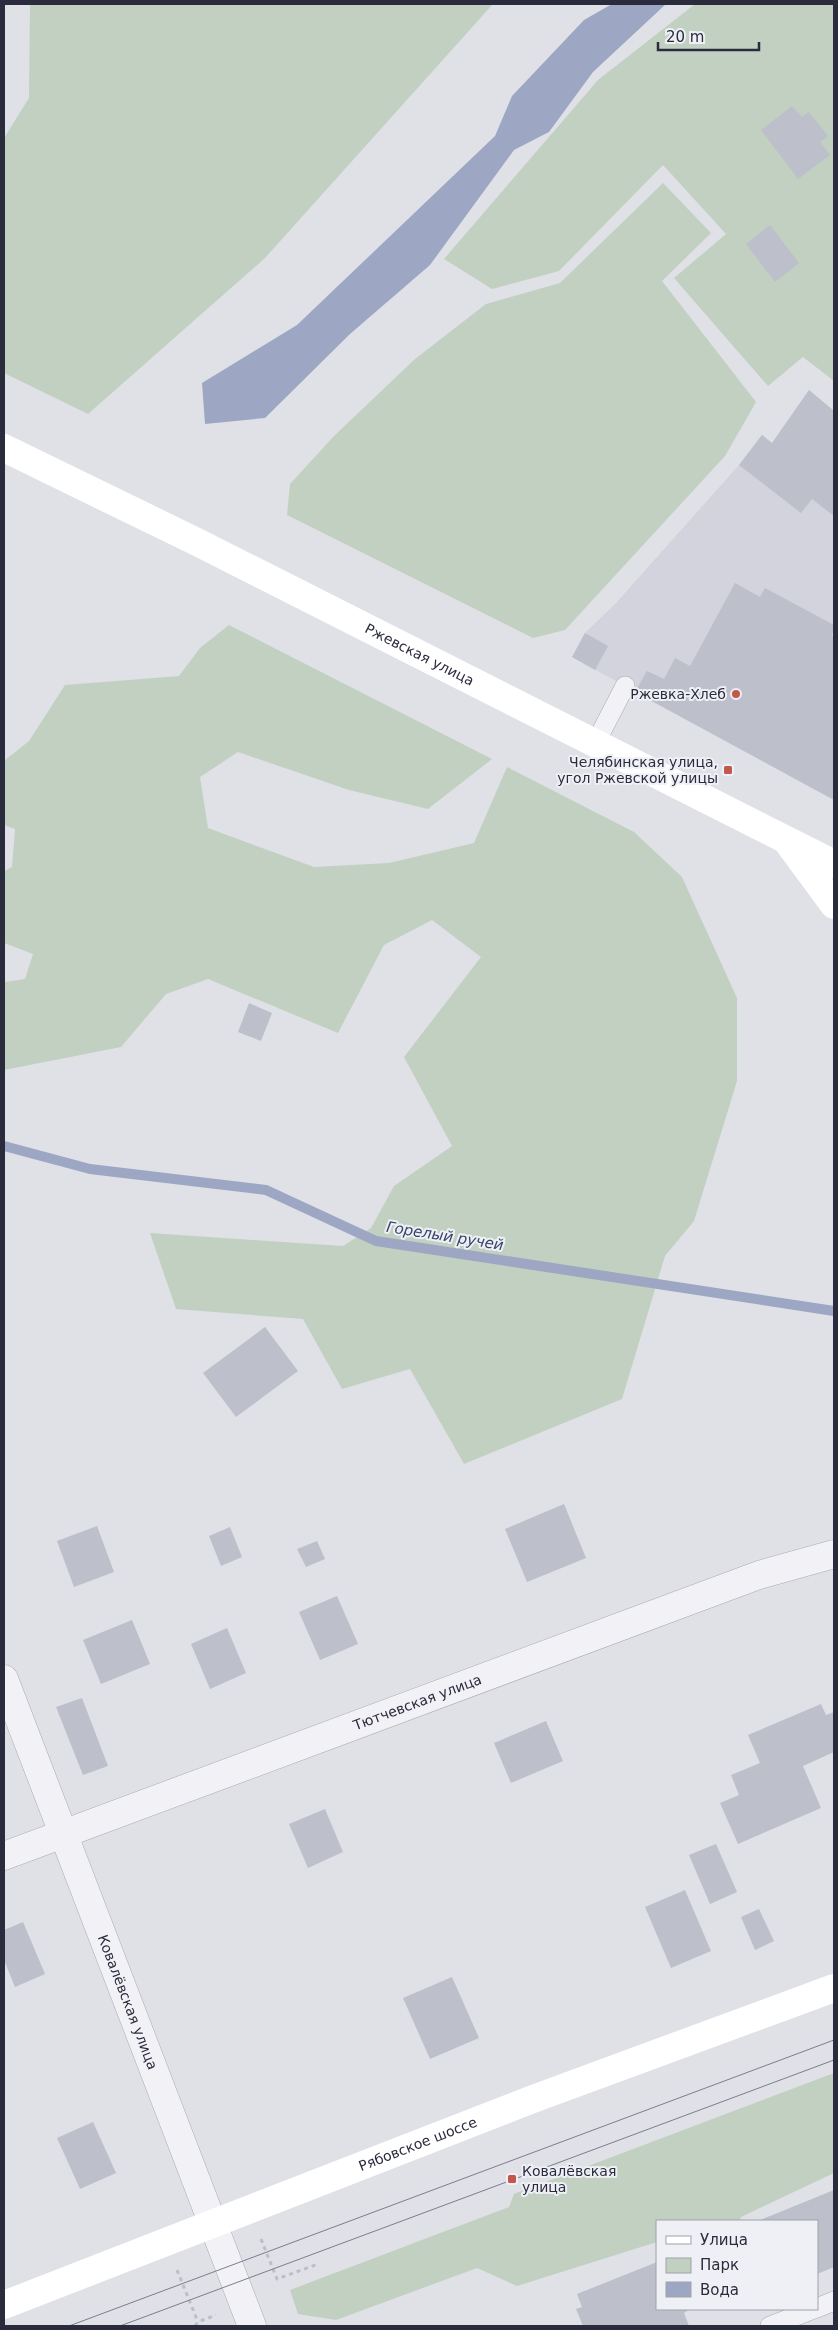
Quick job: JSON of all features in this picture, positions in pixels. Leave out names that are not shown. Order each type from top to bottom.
[{"type":"main road","name":"Ржевская улица","points":[[4,448],[199,543],[834,864]]},
{"type":"main road","points":[[786,841],[834,906]]},
{"type":"main road","name":"Рябовское шоссе","points":[[4,2304],[533,2099],[834,1988]]},
{"type":"street","name":"Тютчевская улица","points":[[4,1856],[759,1575],[834,1554]]},
{"type":"street","name":"Ковалёвская улица","points":[[4,1679],[252,2326]]},
{"type":"lane","points":[[596,744],[625,686]]},
{"type":"lane","points":[[818,2307],[834,2301]]},
{"type":"lane","points":[[770,2326],[810,2310]]},
{"type":"path","points":[[258,2232],[276,2279],[318,2264]]},
{"type":"path","points":[[175,2266],[198,2322]]},
{"type":"path","points":[[194,2326],[198,2322],[219,2314]]},
{"type":"shaded area","points":[[809,390],[834,411],[834,800],[572,657],[585,633],[616,603],[739,465],[762,435],[772,443]]},
{"type":"green space","points":[[30,4],[493,4],[265,258],[88,414],[4,373],[4,138],[29,98]]},
{"type":"green space","points":[[695,4],[834,4],[834,381],[803,357],[768,386],[674,278],[726,234],[663,165],[559,271],[492,289],[444,259],[598,80]]},
{"type":"green space","points":[[663,183],[711,233],[662,281],[756,402],[725,456],[565,630],[533,638],[287,515],[290,484],[334,436],[415,359],[486,304],[560,283]]},
{"type":"green space","points":[[229,625],[492,759],[428,809],[349,790],[238,752],[200,777],[208,828],[314,867],[389,863],[474,843],[507,767],[634,832],[682,877],[737,998],[737,1081],[694,1221],[665,1256],[622,1399],[464,1464],[410,1369],[342,1389],[303,1319],[176,1309],[150,1233],[343,1246],[371,1228],[394,1186],[452,1146],[404,1057],[481,957],[432,920],[384,945],[338,1033],[208,979],[166,994],[121,1047],[4,1070],[4,982],[25,979],[33,954],[4,943],[4,871],[12,867],[15,829],[4,825],[4,761],[29,741],[65,685],[179,676],[200,648]]},
{"type":"green space","points":[[834,2073],[834,2173],[741,2217],[740,2220],[656,2220],[656,2242],[517,2286],[477,2268],[336,2320],[298,2314],[290,2290],[509,2207],[514,2194]]},
{"type":"water","points":[[612,4],[666,4],[593,72],[549,132],[514,150],[430,265],[350,334],[265,418],[205,424],[202,383],[297,325],[495,136],[512,96],[584,20]]},
{"type":"building","points":[[792,106],[802,117],[809,112],[828,136],[820,142],[830,155],[798,179],[761,130]]},
{"type":"building","points":[[770,225],[799,263],[775,282],[746,244]]},
{"type":"building","points":[[809,390],[834,411],[834,516],[812,499],[801,513],[739,465],[762,435],[772,443]]},
{"type":"building","name":"Ржевка-Хлеб","points":[[735,583],[760,597],[765,588],[834,625],[832,636],[834,637],[834,800],[635,692],[647,671],[664,679],[675,658],[690,666]]},
{"type":"building","points":[[585,633],[608,646],[595,670],[572,657]]},
{"type":"building","points":[[249,1003],[272,1013],[261,1041],[238,1032]]},
{"type":"building","points":[[265,1327],[298,1371],[236,1417],[203,1373]]},
{"type":"building","points":[[564,1504],[586,1558],[527,1582],[505,1529]]},
{"type":"building","points":[[97,1526],[114,1572],[74,1587],[57,1541]]},
{"type":"building","points":[[230,1527],[242,1557],[221,1566],[209,1536]]},
{"type":"building","points":[[317,1541],[325,1559],[306,1567],[297,1549]]},
{"type":"building","points":[[337,1596],[358,1644],[320,1660],[299,1612]]},
{"type":"building","points":[[132,1620],[150,1664],[101,1684],[83,1640]]},
{"type":"building","points":[[227,1628],[246,1673],[210,1689],[191,1644]]},
{"type":"building","points":[[82,1698],[108,1766],[83,1775],[56,1707]]},
{"type":"building","points":[[821,1704],[826,1715],[834,1712],[834,1752],[803,1766],[821,1808],[738,1844],[720,1803],[739,1795],[731,1775],[760,1763],[748,1735]]},
{"type":"building","points":[[546,1721],[563,1761],[511,1783],[494,1743]]},
{"type":"building","points":[[325,1809],[343,1852],[308,1868],[289,1824]]},
{"type":"building","points":[[716,1844],[737,1892],[710,1904],[689,1855]]},
{"type":"building","points":[[685,1890],[711,1951],[671,1968],[645,1907]]},
{"type":"building","points":[[759,1909],[774,1941],[755,1950],[741,1917]]},
{"type":"building","points":[[23,1922],[45,1974],[15,1987],[4,1960],[4,1930]]},
{"type":"building","points":[[452,1977],[479,2038],[430,2059],[403,1998]]},
{"type":"building","points":[[93,2122],[116,2173],[80,2189],[57,2138]]},
{"type":"building","points":[[834,2190],[834,2267],[818,2274],[818,2220],[760,2220]]},
{"type":"building","points":[[656,2262],[656,2310],[688,2310],[684,2313],[689,2326],[583,2326],[576,2309],[582,2307],[577,2294]]},
{"type":"waterway","name":"Горелый ручей","points":[[4,1146],[90,1169],[266,1190],[376,1241],[834,1311]]},
{"type":"tram line","points":[[69,2326],[834,2040]]},
{"type":"tram line","points":[[120,2326],[834,2060]]},
{"type":"place","name":"Ржевка-Хлеб","points":[[736,694]]},
{"type":"place","name":"Челябинская улица, угол Ржевской улицы","points":[[728,770]]},
{"type":"place","name":"Ковалёвская улица","points":[[512,2179]]}]
